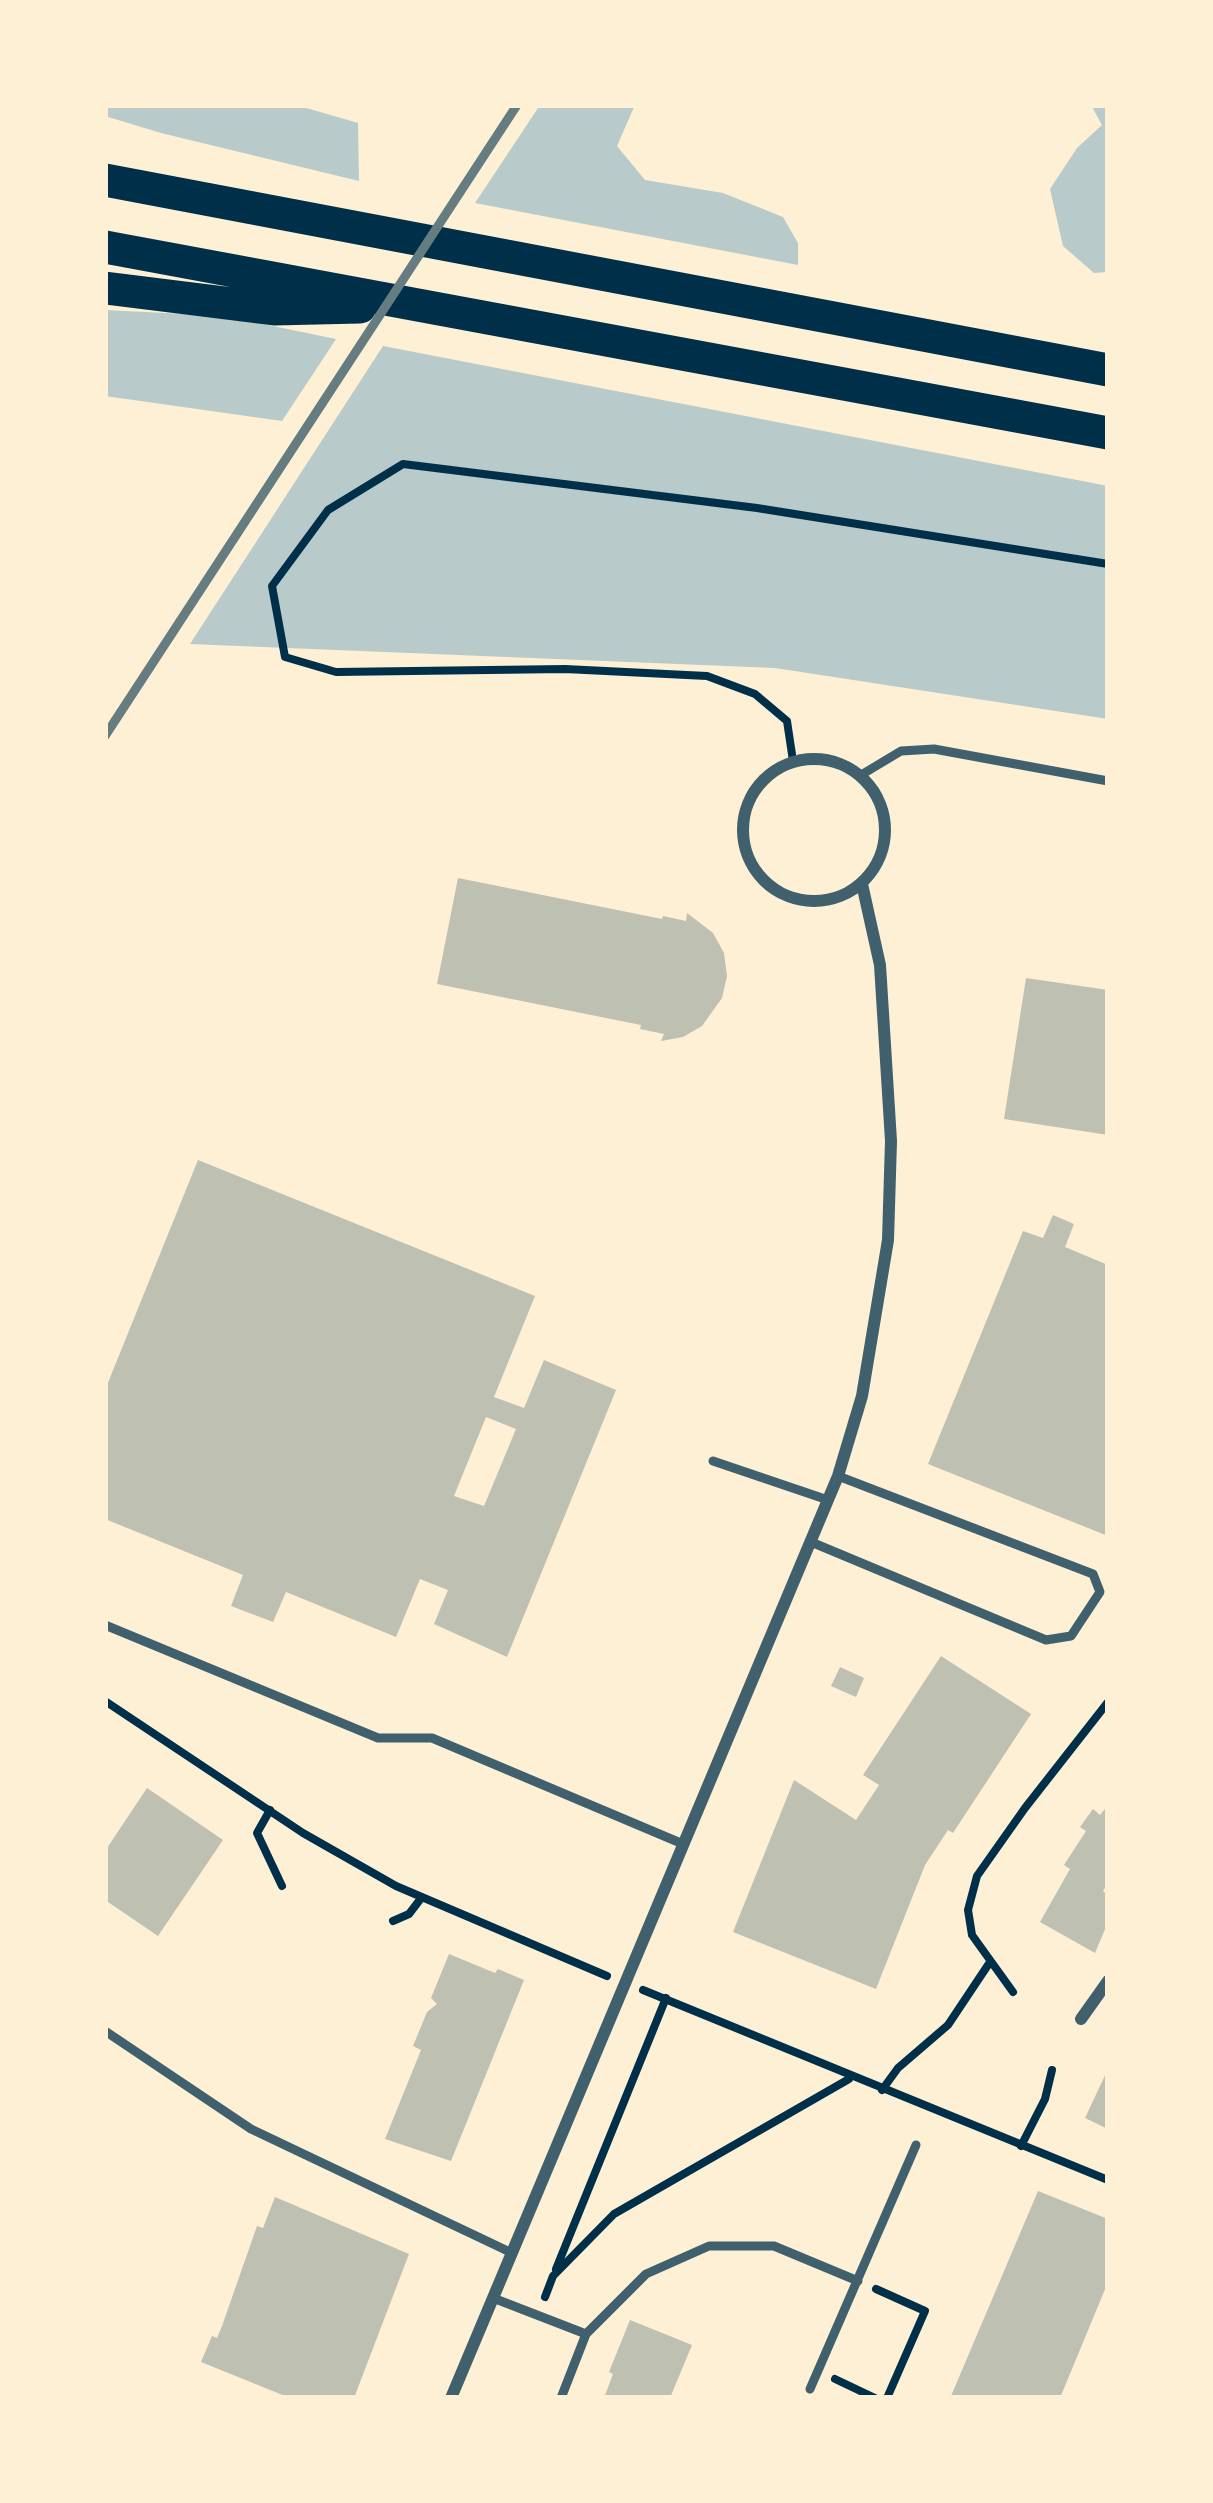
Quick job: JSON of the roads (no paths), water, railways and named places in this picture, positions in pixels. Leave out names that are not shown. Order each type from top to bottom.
[{"type":"highway","points":[[105,180],[1108,370]]},
{"type":"highway","points":[[105,247],[1108,433]]},
{"type":"highway","points":[[105,288],[274,309],[429,304]]},
{"type":"street","points":[[816,758],[840,763],[860,775],[879,799],[886,829],[880,859],[862,884],[844,896],[802,902],[765,883],[743,842],[743,816],[753,791],[770,772],[793,761],[816,758]]},
{"type":"street","points":[[451,2398],[829,1500],[862,1396],[888,1240],[891,1141],[880,965],[862,884]]},
{"type":"street","points":[[1081,2019],[1108,1981]]},
{"type":"lane","points":[[860,775],[901,751],[934,749],[1108,781]]},
{"type":"lane","points":[[713,1461],[829,1500]]},
{"type":"lane","points":[[811,1542],[1046,1640],[1072,1636],[1100,1592],[1093,1574],[838,1476]]},
{"type":"lane","points":[[105,1625],[378,1738],[432,1738],[683,1844]]},
{"type":"lane","points":[[105,2031],[251,2128],[512,2253]]},
{"type":"lane","points":[[810,2389],[916,2145]]},
{"type":"lane","points":[[561,2398],[586,2334],[646,2274],[709,2246],[774,2246],[858,2281]]},
{"type":"lane","points":[[493,2298],[586,2334]]},
{"type":"railway","points":[[105,736],[517,105]]}]
